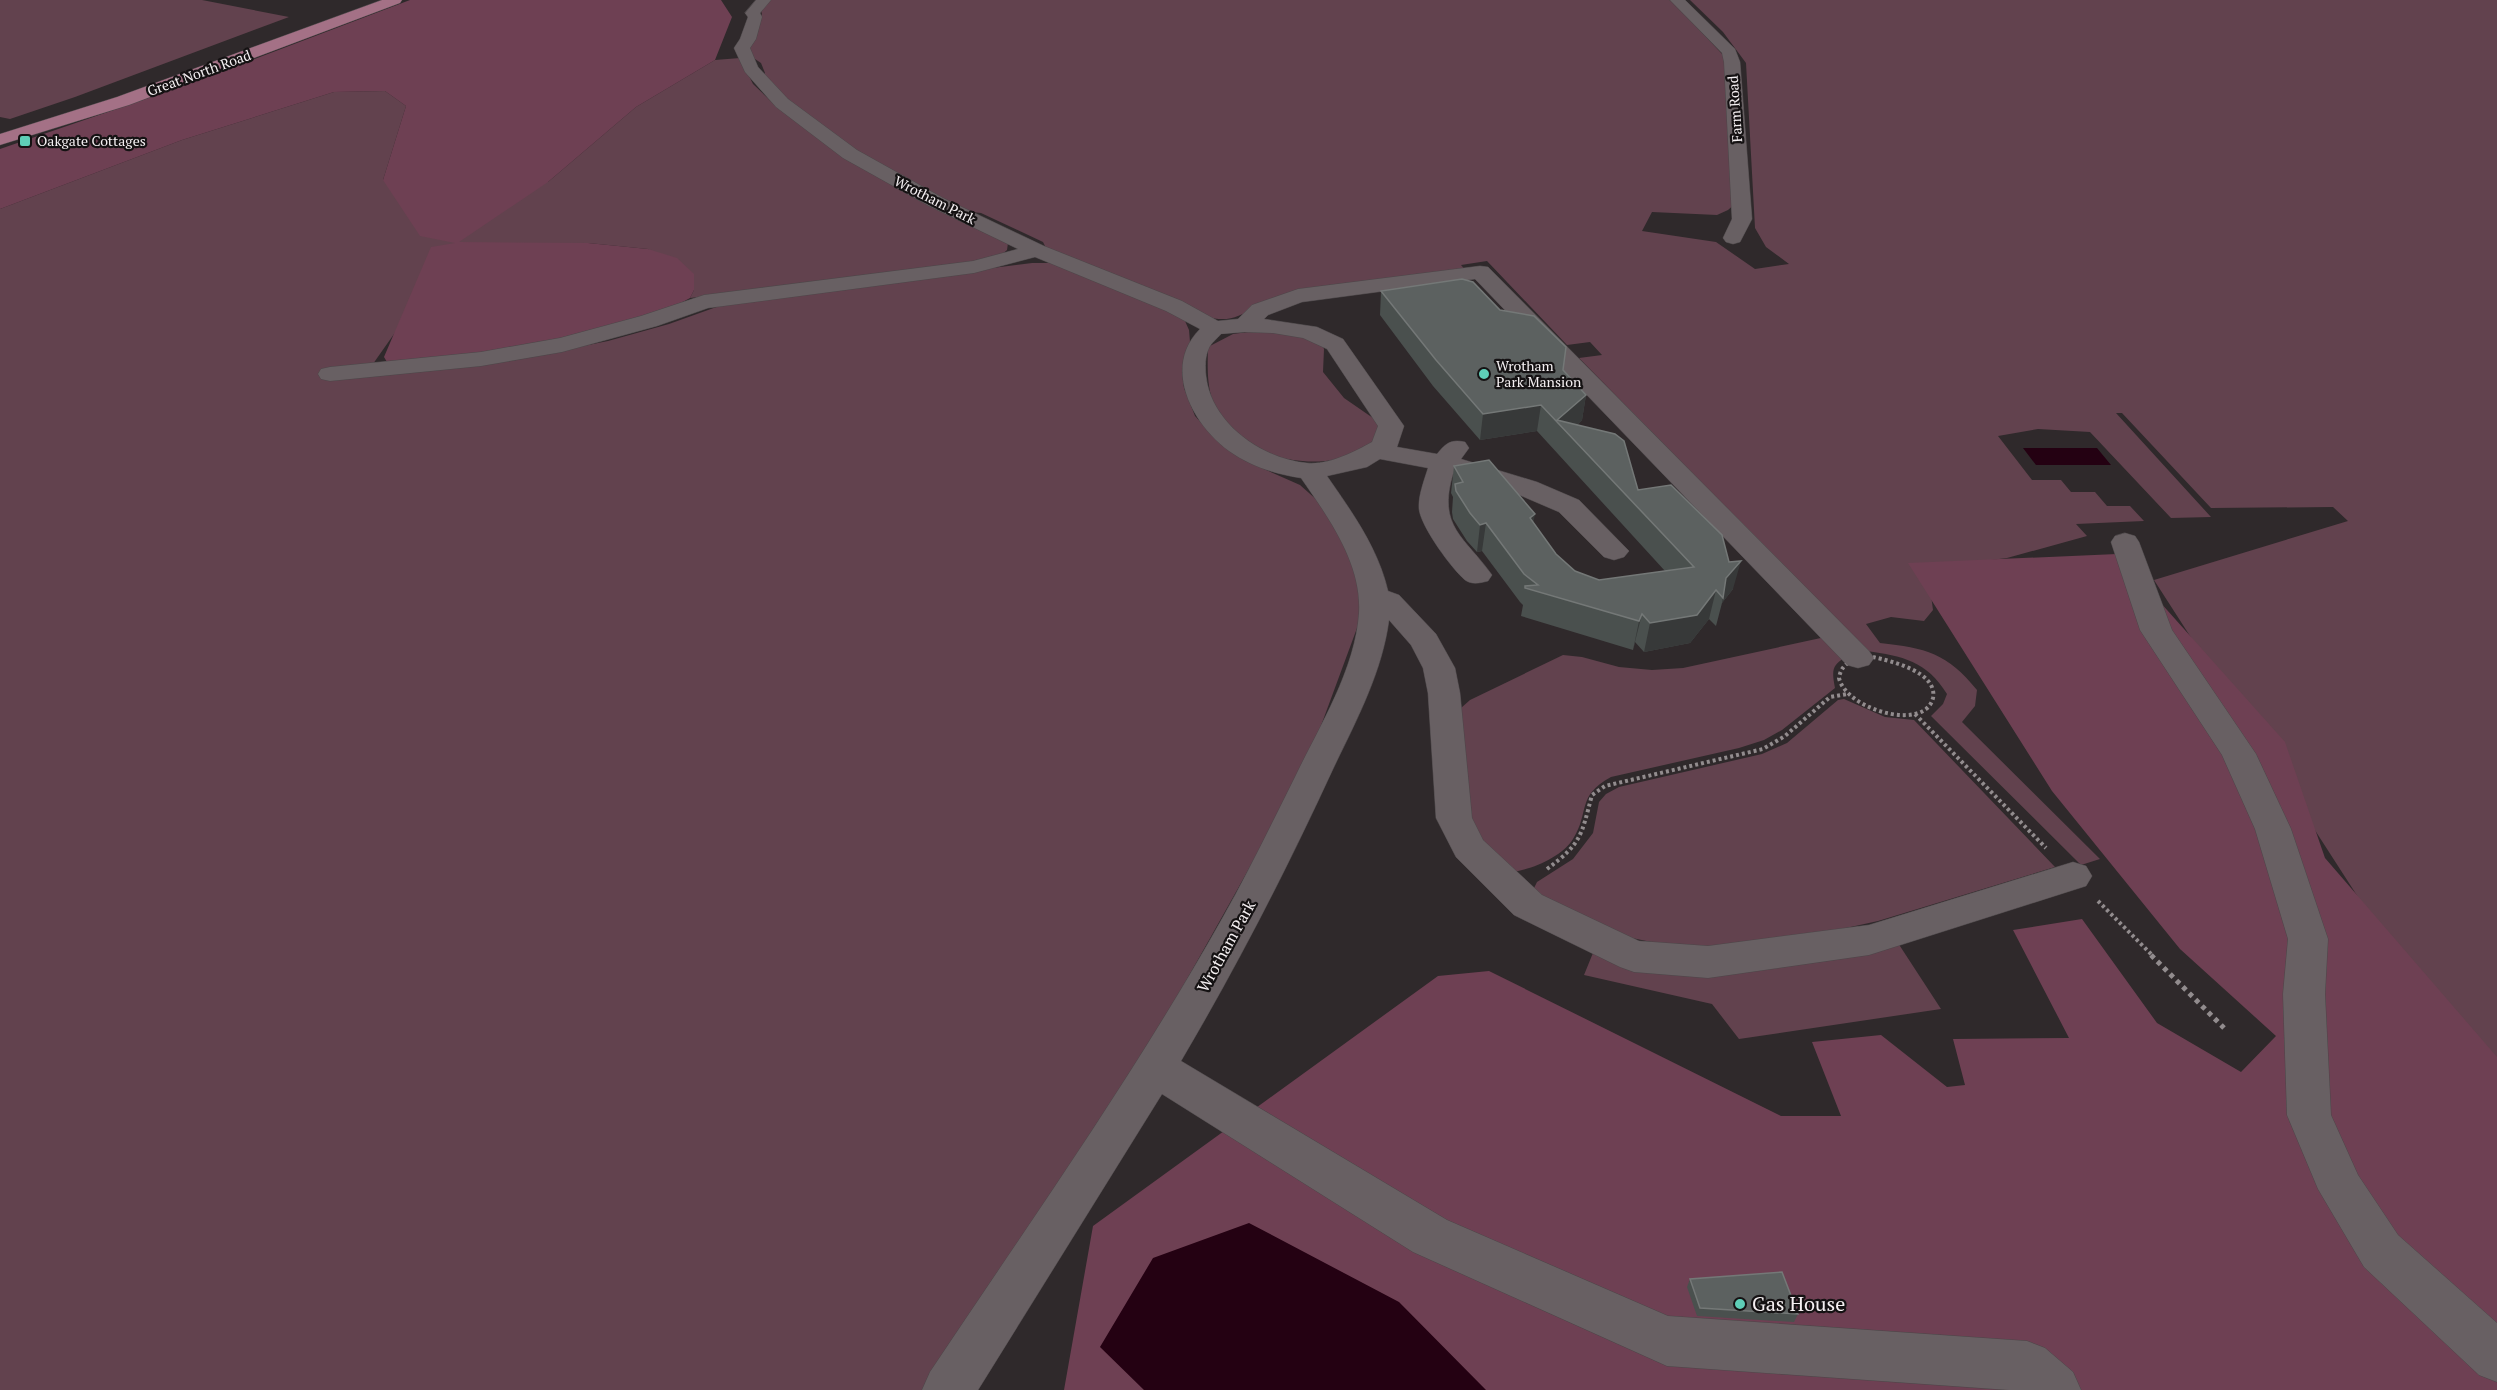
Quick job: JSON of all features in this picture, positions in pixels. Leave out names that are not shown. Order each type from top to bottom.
[{"type":"main road","name":"Great North Road","points":[[0,140],[166,85],[395,0]]},
{"type":"lane","name":"Wrotham Park","points":[[764,0],[752,13],[755,17],[748,39],[742,48],[751,69],[782,103],[850,154],[936,202],[1037,250],[1174,306],[1214,328]]},
{"type":"lane","name":"Farm Road","points":[[1677,0],[1729,52],[1732,62],[1742,219],[1733,238]]},
{"type":"lane","points":[[330,374],[481,359],[562,345],[650,321],[704,302],[974,267],[1037,250]]},
{"type":"lane","points":[[1245,325],[1260,310],[1298,296],[1479,272],[1858,658]]},
{"type":"lane","points":[[1245,325],[1273,326],[1309,332],[1335,344],[1391,426],[1384,446],[1358,461],[1310,472],[1264,462],[1232,441],[1212,420],[1198,398],[1194,374],[1197,347],[1214,328],[1245,325]]},
{"type":"lane","points":[[1377,451],[1450,456],[1527,488],[1569,506],[1614,551]]},
{"type":"lane","points":[[1450,456],[1435,488],[1433,512],[1457,553],[1477,574]]},
{"type":"lane","name":"Wrotham Park","points":[[948,1390],[1182,1025],[1288,832],[1365,663],[1375,611],[1369,568],[1310,472]]},
{"type":"lane","points":[[2125,542],[2156,630],[2238,754],[2273,829],[2308,939],[2304,994],[2309,1115],[2341,1189],[2381,1251],[2497,1357]]},
{"type":"lane","points":[[1372,596],[1388,601],[1425,641],[1439,668],[1444,693],[1454,818],[1469,848],[1528,905],[1634,956],[1708,962],[1885,936],[2073,876]]},
{"type":"lane","points":[[1155,1067],[1430,1236],[1666,1341],[2027,1366],[2055,1390]]},
{"type":"path","points":[[1858,658],[1889,659],[1918,672],[1928,681],[1933,691],[1932,701],[1926,708],[1915,714],[1901,715],[1871,709],[1847,694],[1840,685],[1838,676],[1848,662],[1858,658]]},
{"type":"path","points":[[1506,886],[1548,869],[1566,855],[1581,837],[1592,795],[1605,786],[1763,749],[1785,736],[1830,697],[1847,694]]},
{"type":"shaded area","points":[[0,0],[202,0],[289,17],[10,119],[0,117]]},
{"type":"shaded area","points":[[410,0],[721,0],[732,17],[715,60],[636,107],[548,182],[459,242],[588,243],[648,249],[677,258],[694,274],[694,290],[690,298],[668,310],[606,331],[492,354],[387,362],[384,357],[431,247],[455,243],[420,236],[383,180],[406,106],[385,91],[334,92],[182,140],[0,209],[0,149],[189,84]]},
{"type":"shaded area","points":[[770,0],[1671,0],[1724,56],[1737,202],[1728,210],[1717,215],[1652,212],[1642,231],[1716,242],[1755,269],[1789,264],[1766,247],[1755,228],[1746,63],[1723,32],[1690,0],[2497,0],[2497,1091],[2367,911],[2154,580],[2348,521],[2333,507],[2211,508],[2122,413],[2116,413],[2211,517],[2171,518],[2090,432],[2038,429],[1998,436],[2032,480],[2061,480],[2071,492],[2095,492],[2107,506],[2130,506],[2144,521],[2076,524],[2087,536],[2007,558],[1944,566],[1928,573],[1933,610],[1924,621],[1891,617],[1866,624],[1880,643],[1923,650],[1945,660],[1977,690],[1975,706],[1962,722],[2100,859],[2081,865],[1931,716],[1943,704],[1947,694],[1931,674],[1913,662],[1902,658],[1867,651],[1579,358],[1602,355],[1590,342],[1567,345],[1487,261],[1461,265],[1466,271],[1257,306],[1232,318],[1205,317],[1047,250],[1043,242],[981,213],[963,211],[833,138],[762,78],[765,73],[761,63],[752,57],[749,46],[762,14],[761,11]]},
{"type":"shaded area","points":[[740,58],[753,84],[778,108],[1008,243],[1007,250],[999,257],[961,267],[690,298],[694,290],[648,249],[588,243],[458,243],[368,371],[528,357],[608,341],[669,324],[722,305],[763,297],[1032,263],[1051,263],[1175,313],[1185,321],[1189,330],[1190,342],[1182,371],[1184,388],[1195,416],[1222,445],[1264,469],[1300,485],[1318,501],[1352,556],[1363,591],[1360,620],[1305,769],[1163,1022],[923,1390],[0,1390],[0,209],[182,140],[334,92],[385,91],[406,106],[383,180],[548,182],[636,107],[715,60]]},
{"type":"shaded area","points":[[1281,331],[1321,343],[1324,349],[1323,372],[1344,398],[1386,427],[1374,443],[1356,454],[1334,460],[1310,462],[1264,453],[1244,443],[1229,430],[1212,401],[1208,347],[1233,334]]},
{"type":"shaded area","points":[[2023,448],[2097,448],[2111,465],[2036,465]]},
{"type":"shaded area","points":[[2117,554],[2285,742],[2325,858],[2497,1057],[2497,1390],[1064,1390],[1093,1226],[1438,976],[1489,971],[1781,1116],[1841,1116],[1812,1042],[1881,1035],[1947,1087],[1965,1085],[1953,1039],[2069,1038],[2013,930],[2082,919],[2157,1023],[2241,1072],[2276,1036],[2180,949],[2052,791],[1908,563]]},
{"type":"shaded area","points":[[1830,636],[1846,657],[1835,666],[1833,678],[1835,688],[1782,730],[1764,740],[1739,748],[1611,777],[1600,784],[1588,798],[1578,829],[1568,846],[1545,862],[1528,869],[1511,872],[1490,850],[1476,830],[1470,813],[1466,784],[1461,708],[1470,700],[1563,655],[1582,657],[1619,667],[1652,670],[1683,668]]},
{"type":"shaded area","points":[[1844,699],[1885,717],[1914,720],[2055,867],[1878,921],[1814,935],[1705,948],[1656,943],[1608,933],[1538,896],[1534,888],[1537,882],[1573,859],[1593,833],[1599,802],[1606,794],[1619,787],[1762,754],[1787,743],[1838,700]]},
{"type":"shaded area","points":[[1898,943],[1941,1009],[1739,1039],[1712,1004],[1584,975],[1595,948],[1630,960]]},
{"type":"shaded area","points":[[1249,1223],[1399,1302],[1486,1390],[1144,1390],[1100,1347],[1153,1258]]},
{"type":"building","points":[[1462,279],[1473,282],[1500,310],[1534,316],[1566,347],[1563,370],[1586,395],[1557,420],[1615,434],[1624,441],[1638,490],[1671,485],[1722,535],[1729,562],[1741,561],[1726,578],[1723,598],[1716,590],[1697,615],[1650,623],[1642,614],[1639,621],[1525,588],[1525,586],[1538,585],[1524,574],[1486,523],[1480,525],[1470,513],[1456,491],[1455,484],[1463,482],[1454,466],[1489,460],[1535,514],[1530,518],[1556,554],[1575,571],[1599,580],[1694,567],[1541,405],[1483,414],[1381,291]]},
{"type":"building","name":"Gas House","points":[[1782,1272],[1798,1314],[1700,1308],[1690,1279]]},
{"type":"place","name":"Oakgate Cottages","points":[[25,141]]},
{"type":"place","name":"Wrotham Park Mansion","points":[[1484,374]]},
{"type":"place","name":"Gas House","points":[[1740,1304]]}]
